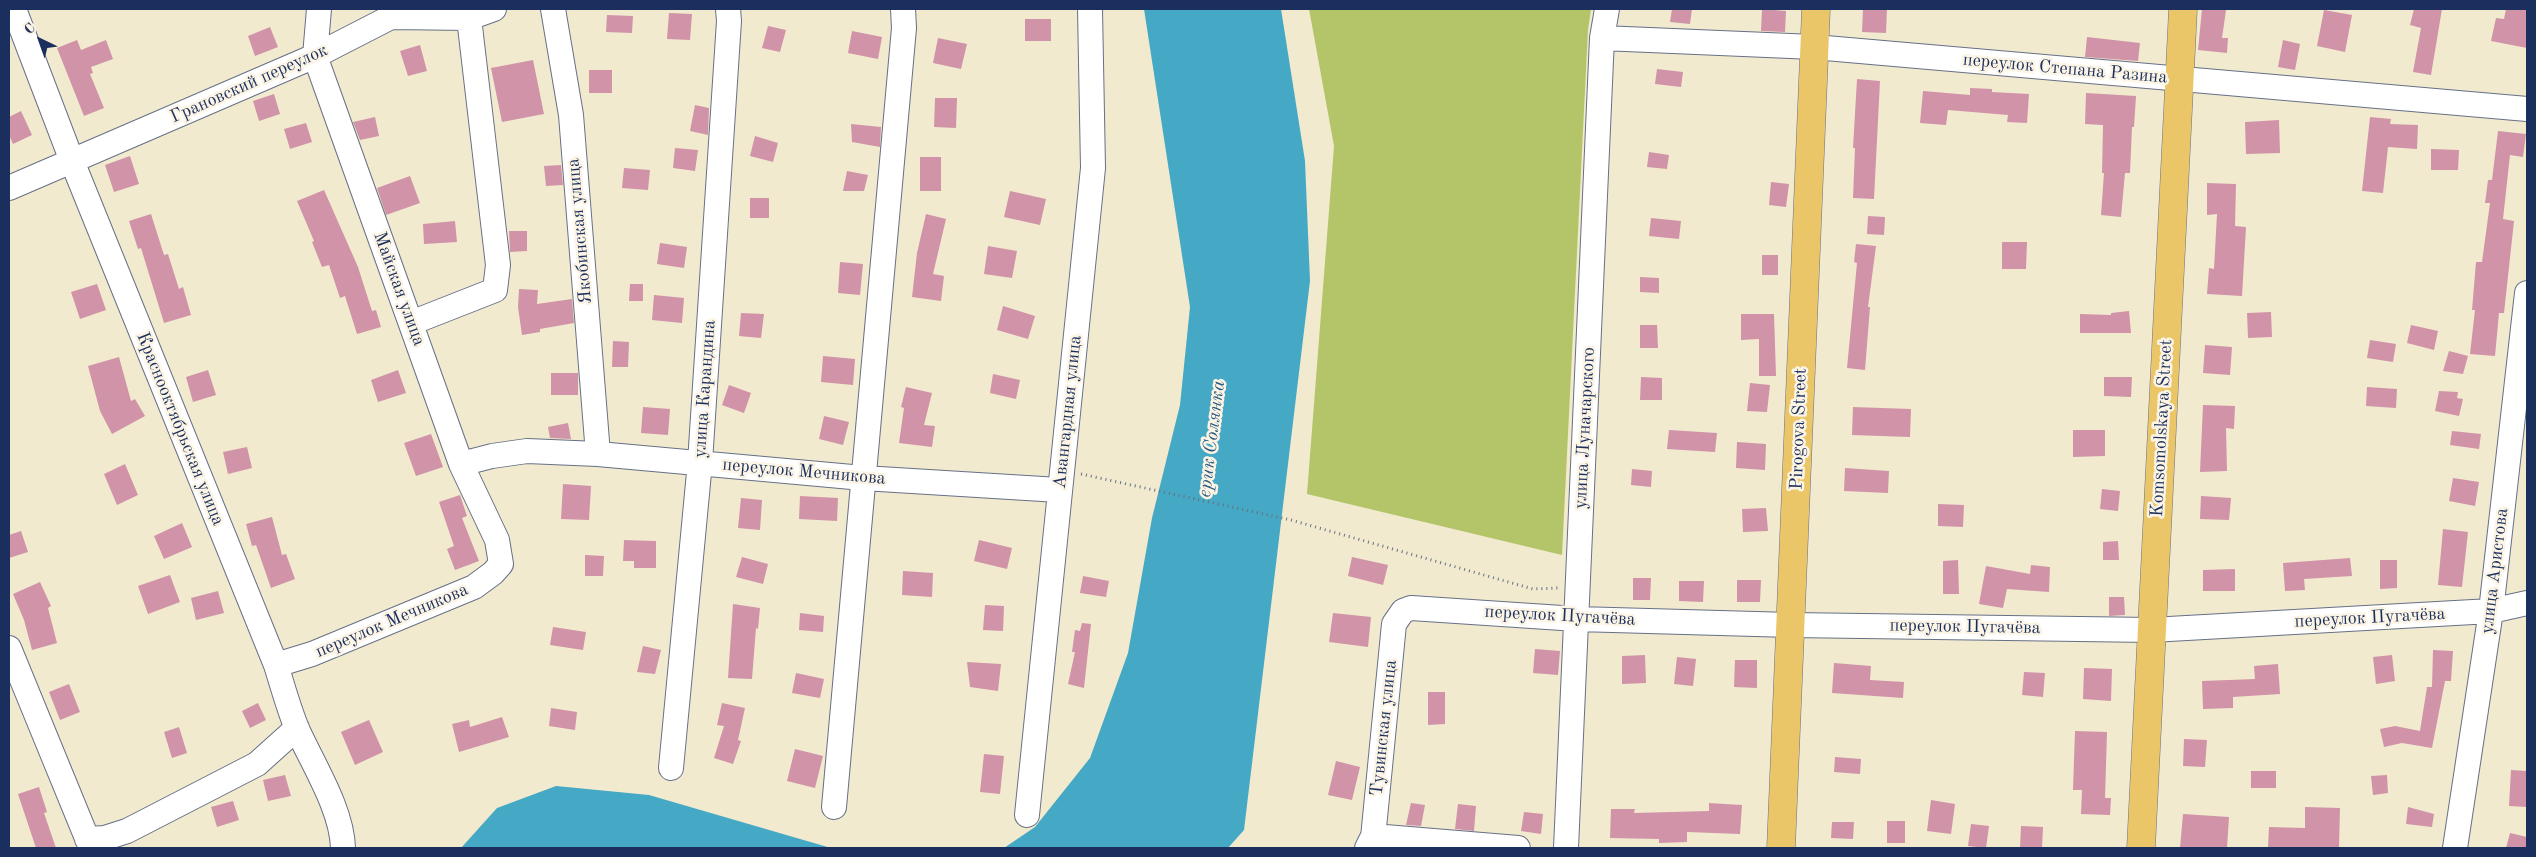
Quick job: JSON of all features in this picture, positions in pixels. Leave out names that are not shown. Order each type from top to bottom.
[{"type":"main road","name":"Pirogova Street","points":[[1781,848],[1816,9]]},
{"type":"main road","name":"Komsomolskaya Street","points":[[2141,848],[2183,9]]},
{"type":"street","name":"Краснооктябрьская улица","points":[[14,9],[72,161],[276,665],[297,728],[336,814],[343,836],[343,848]]},
{"type":"street","name":"Майская улица","points":[[319,9],[316,56],[461,464],[497,540],[501,564]]},
{"type":"street","name":"Грановский переулок","points":[[9,188],[316,56],[391,17],[469,18],[494,9]]},
{"type":"street","name":"Якобинская улица","points":[[553,9],[571,115],[598,454]]},
{"type":"street","name":"улица Карандина","points":[[671,768],[700,462],[729,22],[728,9]]},
{"type":"street","points":[[834,807],[904,28],[903,9]]},
{"type":"street","name":"Авангардная улица","points":[[1027,815],[1093,168],[1090,9]]},
{"type":"street","name":"улица Луначарского","points":[[1566,848],[1602,38],[1607,9]]},
{"type":"street","points":[[411,323],[495,290],[498,265],[469,18]]},
{"type":"street","name":"переулок Степана Разина","points":[[1602,38],[1814,47],[2527,110]]},
{"type":"street","name":"улица Аристова","points":[[2455,848],[2491,610],[2527,293]]},
{"type":"street","name":"переулок Мечникова","points":[[461,464],[492,456],[527,451],[598,454],[700,462],[863,478],[1061,480]]},
{"type":"street","name":"переулок Мечникова","points":[[276,665],[312,654],[474,586],[493,573],[501,564]]},
{"type":"street","name":"переулок Пугачёва","points":[[1403,611],[1420,607],[1577,619],[1791,625],[2151,630],[2491,610],[2527,603]]},
{"type":"street","name":"Тувинская улица","points":[[1371,844],[1394,624],[1403,611]]},
{"type":"street","points":[[9,649],[89,844],[127,830],[257,764],[297,728]]},
{"type":"street","points":[[1371,844],[1518,848]]},
{"type":"path","points":[[1061,480],[1150,487],[1291,520],[1533,589],[1578,587]]},
{"type":"green space","points":[[1309,9],[1591,9],[1588,30],[1562,555],[1307,494],[1334,146]]},
{"type":"water","name":"ерик Солянка","points":[[1144,9],[1281,9],[1305,161],[1310,281],[1244,830],[1228,848],[1004,848],[1035,827],[1090,758],[1128,653],[1152,518],[1180,405],[1190,307]]},
{"type":"water","points":[[556,786],[649,795],[831,848],[461,848],[497,808]]},
{"type":"building","points":[[1672,9],[1692,9],[1690,24],[1670,22]]},
{"type":"building","points":[[1762,9],[1786,11],[1785,32],[1761,31]]},
{"type":"building","points":[[1863,9],[1887,9],[1886,33],[1862,32]]},
{"type":"building","points":[[2202,9],[2226,10],[2222,38],[2228,38],[2227,53],[2198,50]]},
{"type":"building","points":[[2414,9],[2442,9],[2431,75],[2413,72],[2421,28],[2410,25]]},
{"type":"building","points":[[2506,9],[2527,9],[2527,48],[2491,41],[2496,18],[2504,19]]},
{"type":"building","points":[[2324,10],[2352,15],[2345,52],[2317,46]]},
{"type":"building","points":[[669,13],[692,14],[690,40],[667,39]]},
{"type":"building","points":[[607,15],[633,16],[632,33],[606,32]]},
{"type":"building","points":[[1025,19],[1051,19],[1051,41],[1025,41]]},
{"type":"building","points":[[768,26],[786,30],[780,52],[762,48]]},
{"type":"building","points":[[270,27],[278,47],[255,56],[248,36]]},
{"type":"building","points":[[852,31],[882,37],[878,59],[848,53]]},
{"type":"building","points":[[2087,37],[2140,43],[2138,61],[2085,57]]},
{"type":"building","points":[[938,38],[967,44],[961,69],[933,63]]},
{"type":"building","points":[[77,40],[81,50],[106,40],[113,59],[91,67],[93,73],[90,74],[104,108],[84,116],[57,48]]},
{"type":"building","points":[[2283,40],[2300,44],[2295,70],[2278,67]]},
{"type":"building","points":[[420,45],[427,71],[408,76],[400,51]]},
{"type":"building","points":[[533,60],[544,114],[502,122],[491,68]]},
{"type":"building","points":[[1657,69],[1683,72],[1681,87],[1655,84]]},
{"type":"building","points":[[589,70],[612,70],[612,93],[589,93]]},
{"type":"building","points":[[1857,79],[1880,81],[1874,199],[1853,198],[1855,148],[1853,148]]},
{"type":"building","points":[[1970,88],[1992,89],[1992,92],[2029,94],[2027,123],[2007,122],[2008,115],[1948,110],[1946,125],[1920,123],[1923,91],[1970,95]]},
{"type":"building","points":[[2086,93],[2136,96],[2134,127],[2132,127],[2130,173],[2125,173],[2121,217],[2101,215],[2104,173],[2102,173],[2103,125],[2085,124]]},
{"type":"building","points":[[274,94],[280,114],[259,121],[253,101]]},
{"type":"building","points":[[935,98],[957,98],[956,128],[934,127]]},
{"type":"building","points":[[695,105],[709,108],[708,135],[690,131]]},
{"type":"building","points":[[21,111],[32,135],[13,144],[9,135],[9,117]]},
{"type":"building","points":[[375,117],[379,136],[360,140],[353,122]]},
{"type":"building","points":[[2370,117],[2391,119],[2390,124],[2418,125],[2417,149],[2388,147],[2383,193],[2362,191]]},
{"type":"building","points":[[2279,120],[2280,153],[2246,154],[2245,122]]},
{"type":"building","points":[[306,123],[312,142],[290,149],[284,129]]},
{"type":"building","points":[[851,124],[881,127],[880,147],[852,142]]},
{"type":"building","points":[[2498,131],[2526,134],[2523,157],[2510,155],[2503,219],[2514,221],[2504,313],[2499,313],[2495,356],[2470,354],[2475,310],[2472,310],[2476,262],[2482,262],[2490,203],[2485,203],[2488,180],[2492,180]]},
{"type":"building","points":[[755,136],[778,143],[773,162],[750,156]]},
{"type":"building","points":[[675,148],[698,150],[695,171],[673,168]]},
{"type":"building","points":[[2431,149],[2459,150],[2458,170],[2431,170]]},
{"type":"building","points":[[1649,152],[1669,155],[1667,169],[1647,167]]},
{"type":"building","points":[[130,156],[139,184],[114,192],[105,165]]},
{"type":"building","points":[[920,157],[941,157],[941,191],[920,191]]},
{"type":"building","points":[[561,165],[563,185],[546,186],[544,166]]},
{"type":"building","points":[[624,168],[650,170],[648,190],[622,188]]},
{"type":"building","points":[[847,171],[868,175],[864,191],[843,191]]},
{"type":"building","points":[[410,176],[420,203],[386,215],[377,188]]},
{"type":"building","points":[[1771,182],[1789,184],[1786,207],[1769,205]]},
{"type":"building","points":[[2207,183],[2236,184],[2235,226],[2246,227],[2242,296],[2207,294],[2209,268],[2214,269],[2217,214],[2207,215]]},
{"type":"building","points":[[324,190],[358,267],[372,311],[376,310],[381,327],[357,334],[345,296],[340,298],[329,265],[322,267],[312,242],[314,241],[297,201]]},
{"type":"building","points":[[1010,191],[1046,199],[1040,225],[1004,217]]},
{"type":"building","points":[[750,198],[769,198],[769,218],[750,218]]},
{"type":"building","points":[[151,214],[164,255],[168,254],[179,289],[183,287],[191,315],[164,323],[141,248],[138,249],[129,221]]},
{"type":"building","points":[[926,214],[946,219],[933,274],[944,276],[941,301],[912,297],[917,253]]},
{"type":"building","points":[[1868,216],[1885,217],[1884,235],[1867,234]]},
{"type":"building","points":[[1651,218],[1681,221],[1679,239],[1649,236]]},
{"type":"building","points":[[455,221],[457,242],[424,244],[423,224]]},
{"type":"building","points":[[509,231],[527,231],[527,251],[510,252]]},
{"type":"building","points":[[2002,242],[2027,242],[2026,269],[2002,269]]},
{"type":"building","points":[[660,243],[687,247],[684,268],[657,264]]},
{"type":"building","points":[[1856,244],[1876,246],[1868,307],[1870,307],[1865,370],[1847,368],[1857,263],[1854,262]]},
{"type":"building","points":[[988,246],[1017,251],[1012,278],[984,274]]},
{"type":"building","points":[[1762,255],[1778,255],[1778,275],[1762,275]]},
{"type":"building","points":[[840,262],[863,264],[860,295],[838,293]]},
{"type":"building","points":[[1640,277],[1659,278],[1659,293],[1640,292]]},
{"type":"building","points":[[97,284],[106,310],[80,319],[71,292]]},
{"type":"building","points":[[630,284],[643,284],[643,301],[629,301]]},
{"type":"building","points":[[519,289],[538,290],[537,304],[572,299],[574,323],[540,329],[540,332],[522,335],[518,307]]},
{"type":"building","points":[[654,295],[684,298],[682,323],[652,320]]},
{"type":"building","points":[[1003,306],[1035,316],[1028,339],[997,330]]},
{"type":"building","points":[[2129,311],[2131,333],[2080,333],[2080,314],[2111,315],[2111,313]]},
{"type":"building","points":[[2271,312],[2272,337],[2248,338],[2247,313]]},
{"type":"building","points":[[741,313],[764,314],[761,338],[739,336]]},
{"type":"building","points":[[1741,314],[1774,314],[1776,376],[1759,376],[1759,339],[1741,340]]},
{"type":"building","points":[[1640,325],[1657,325],[1658,348],[1640,348]]},
{"type":"building","points":[[2411,325],[2438,331],[2434,350],[2407,343]]},
{"type":"building","points":[[2370,340],[2396,344],[2393,362],[2367,358]]},
{"type":"building","points":[[613,341],[629,342],[628,367],[612,367]]},
{"type":"building","points":[[2205,345],[2232,347],[2230,375],[2203,373]]},
{"type":"building","points":[[2449,351],[2468,356],[2463,374],[2443,371]]},
{"type":"building","points":[[823,356],[855,359],[853,385],[821,382]]},
{"type":"building","points":[[119,357],[131,401],[135,399],[145,416],[112,434],[100,411],[88,366]]},
{"type":"building","points":[[208,370],[216,395],[193,402],[186,377]]},
{"type":"building","points":[[398,370],[406,393],[378,402],[371,380]]},
{"type":"building","points":[[551,373],[578,373],[578,395],[551,395]]},
{"type":"building","points":[[993,374],[1020,380],[1016,399],[990,393]]},
{"type":"building","points":[[1641,377],[1662,378],[1662,400],[1640,400]]},
{"type":"building","points":[[2104,377],[2132,377],[2131,397],[2104,396]]},
{"type":"building","points":[[1750,383],[1770,385],[1767,412],[1747,411]]},
{"type":"building","points":[[729,385],[751,393],[744,413],[722,405]]},
{"type":"building","points":[[906,387],[932,393],[924,425],[935,426],[932,447],[899,443],[904,408],[901,407]]},
{"type":"building","points":[[2367,387],[2397,389],[2396,408],[2366,406]]},
{"type":"building","points":[[2439,391],[2458,392],[2457,398],[2463,399],[2459,416],[2435,411]]},
{"type":"building","points":[[2203,405],[2235,406],[2234,429],[2226,428],[2227,471],[2200,472]]},
{"type":"building","points":[[643,407],[670,409],[668,435],[641,433]]},
{"type":"building","points":[[1853,407],[1911,409],[1910,437],[1852,435]]},
{"type":"building","points":[[824,416],[849,422],[843,445],[819,439]]},
{"type":"building","points":[[568,423],[571,439],[550,438],[548,427]]},
{"type":"building","points":[[1669,430],[1717,433],[1715,452],[1667,449]]},
{"type":"building","points":[[2073,430],[2105,430],[2105,456],[2073,457]]},
{"type":"building","points":[[2452,431],[2481,434],[2479,449],[2450,445]]},
{"type":"building","points":[[431,434],[443,467],[416,476],[404,443]]},
{"type":"building","points":[[1737,442],[1766,444],[1765,470],[1736,468]]},
{"type":"building","points":[[247,447],[252,468],[228,474],[223,452]]},
{"type":"building","points":[[125,464],[138,495],[117,505],[104,474]]},
{"type":"building","points":[[1845,468],[1889,471],[1888,493],[1844,491]]},
{"type":"building","points":[[1632,469],[1652,471],[1651,487],[1631,485]]},
{"type":"building","points":[[2453,478],[2479,482],[2475,506],[2449,501]]},
{"type":"building","points":[[563,484],[591,486],[589,520],[561,519]]},
{"type":"building","points":[[2102,489],[2120,491],[2118,511],[2100,509]]},
{"type":"building","points":[[460,495],[467,516],[462,518],[479,561],[455,570],[447,549],[454,546],[439,502]]},
{"type":"building","points":[[800,496],[838,498],[837,521],[799,519]]},
{"type":"building","points":[[2201,496],[2231,498],[2229,520],[2200,519]]},
{"type":"building","points":[[741,498],[762,500],[760,530],[738,528]]},
{"type":"building","points":[[1938,504],[1964,505],[1963,527],[1938,526]]},
{"type":"building","points":[[1766,508],[1768,531],[1743,532],[1742,509]]},
{"type":"building","points":[[272,517],[282,555],[286,554],[295,579],[271,588],[256,545],[252,546],[246,524]]},
{"type":"building","points":[[182,523],[192,547],[164,559],[154,536]]},
{"type":"building","points":[[2443,529],[2468,532],[2462,587],[2438,585]]},
{"type":"building","points":[[21,531],[28,552],[9,558],[9,535]]},
{"type":"building","points":[[624,540],[656,541],[656,568],[634,568],[634,561],[623,561]]},
{"type":"building","points":[[979,540],[1012,548],[1007,569],[974,561]]},
{"type":"building","points":[[2118,541],[2119,560],[2103,560],[2103,542]]},
{"type":"building","points":[[585,555],[604,556],[603,576],[585,576]]},
{"type":"building","points":[[742,557],[768,564],[763,584],[736,577]]},
{"type":"building","points":[[1352,557],[1388,565],[1383,585],[1348,576]]},
{"type":"building","points":[[2350,558],[2352,576],[2304,579],[2305,590],[2285,591],[2283,563]]},
{"type":"building","points":[[1958,560],[1959,594],[1943,594],[1943,561]]},
{"type":"building","points":[[2380,560],[2397,560],[2397,588],[2380,589]]},
{"type":"building","points":[[2031,565],[2050,567],[2049,592],[2007,589],[2003,608],[1979,604],[1986,566],[2030,574]]},
{"type":"building","points":[[2235,569],[2235,591],[2203,591],[2203,570]]},
{"type":"building","points":[[903,571],[933,573],[932,597],[902,595]]},
{"type":"building","points":[[170,575],[180,602],[148,614],[138,586]]},
{"type":"building","points":[[1083,576],[1109,581],[1106,597],[1080,593]]},
{"type":"building","points":[[1633,578],[1651,578],[1650,600],[1633,600]]},
{"type":"building","points":[[1737,580],[1761,580],[1760,602],[1737,602]]},
{"type":"building","points":[[1679,581],[1704,581],[1703,602],[1679,601]]},
{"type":"building","points":[[40,582],[51,606],[48,608],[57,643],[32,650],[24,620],[13,594]]},
{"type":"building","points":[[218,591],[224,613],[196,620],[191,598]]},
{"type":"building","points":[[2109,597],[2124,597],[2125,615],[2109,616]]},
{"type":"building","points":[[733,604],[760,608],[758,629],[756,628],[752,679],[728,678]]},
{"type":"building","points":[[985,605],[1004,606],[1003,631],[983,630]]},
{"type":"building","points":[[800,613],[824,616],[823,632],[799,630]]},
{"type":"building","points":[[1333,613],[1371,617],[1368,647],[1329,642]]},
{"type":"building","points":[[1082,623],[1091,624],[1084,688],[1068,684],[1075,652],[1072,652],[1075,630],[1080,631]]},
{"type":"building","points":[[553,627],[586,632],[583,650],[550,645]]},
{"type":"building","points":[[643,646],[661,650],[655,674],[637,672]]},
{"type":"building","points":[[1535,649],[1560,651],[1558,675],[1533,673]]},
{"type":"building","points":[[2433,650],[2453,651],[2451,681],[2445,681],[2432,748],[2402,743],[2384,747],[2380,729],[2395,726],[2420,731],[2427,687],[2432,687]]},
{"type":"building","points":[[1645,655],[1646,683],[1622,684],[1622,656]]},
{"type":"building","points":[[2392,655],[2395,681],[2376,684],[2373,657]]},
{"type":"building","points":[[1677,657],[1696,659],[1693,686],[1674,684]]},
{"type":"building","points":[[1735,660],[1757,660],[1757,688],[1734,687]]},
{"type":"building","points":[[967,662],[1001,664],[998,691],[970,687]]},
{"type":"building","points":[[1834,663],[1871,666],[1870,680],[1904,682],[1903,698],[1832,693]]},
{"type":"building","points":[[2278,664],[2280,694],[2233,697],[2233,708],[2203,709],[2202,681],[2255,679],[2254,666]]},
{"type":"building","points":[[2084,668],[2112,669],[2111,701],[2083,699]]},
{"type":"building","points":[[2024,672],[2045,673],[2043,697],[2022,695]]},
{"type":"building","points":[[796,673],[824,679],[820,698],[792,693]]},
{"type":"building","points":[[69,684],[80,712],[60,720],[49,692]]},
{"type":"building","points":[[1428,692],[1445,692],[1445,724],[1428,725]]},
{"type":"building","points":[[258,703],[266,720],[250,728],[242,711]]},
{"type":"building","points":[[722,703],[745,708],[738,740],[741,741],[733,764],[714,758],[724,726],[717,725]]},
{"type":"building","points":[[551,708],[577,712],[575,730],[549,726]]},
{"type":"building","points":[[502,717],[509,737],[459,752],[452,724],[469,720],[470,727]]},
{"type":"building","points":[[369,720],[383,752],[355,765],[341,732]]},
{"type":"building","points":[[179,727],[187,753],[172,758],[164,732]]},
{"type":"building","points":[[2075,731],[2107,732],[2105,798],[2111,798],[2110,815],[2081,814],[2082,790],[2073,790]]},
{"type":"building","points":[[2184,739],[2207,740],[2205,767],[2183,766]]},
{"type":"building","points":[[795,749],[823,756],[815,788],[787,781]]},
{"type":"building","points":[[984,754],[1004,756],[1000,794],[980,792]]},
{"type":"building","points":[[1835,757],[1861,759],[1860,774],[1834,772]]},
{"type":"building","points":[[1336,761],[1360,767],[1352,800],[1328,795]]},
{"type":"building","points":[[2511,770],[2527,771],[2527,807],[2509,806]]},
{"type":"building","points":[[2251,771],[2276,771],[2276,788],[2251,788]]},
{"type":"building","points":[[285,775],[291,796],[268,801],[263,780]]},
{"type":"building","points":[[2387,775],[2388,793],[2373,795],[2371,776]]},
{"type":"building","points":[[39,787],[47,812],[44,813],[56,848],[36,848],[18,794]]},
{"type":"building","points":[[1931,800],[1955,804],[1951,834],[1927,831]]},
{"type":"building","points":[[233,801],[239,820],[217,827],[211,807]]},
{"type":"building","points":[[1411,803],[1425,805],[1421,826],[1406,825]]},
{"type":"building","points":[[1709,803],[1742,805],[1740,834],[1687,832],[1687,842],[1659,843],[1659,839],[1610,838],[1611,809],[1635,809],[1634,813],[1709,811]]},
{"type":"building","points":[[1458,804],[1476,806],[1474,831],[1455,829]]},
{"type":"building","points":[[2305,807],[2340,808],[2339,848],[2268,848],[2269,827],[2305,828]]},
{"type":"building","points":[[2408,807],[2434,814],[2432,827],[2406,824]]},
{"type":"building","points":[[1524,812],[1543,814],[1541,834],[1521,831]]},
{"type":"building","points":[[2183,814],[2229,817],[2227,848],[2180,848]]},
{"type":"building","points":[[1887,821],[1905,821],[1905,843],[1887,843]]},
{"type":"building","points":[[1832,822],[1854,822],[1853,839],[1831,838]]},
{"type":"building","points":[[1971,824],[1989,826],[1986,848],[1968,846]]},
{"type":"building","points":[[2021,826],[2043,827],[2042,848],[2020,848]]},
{"type":"building","points":[[2510,833],[2527,837],[2527,848],[2506,848]]}]
